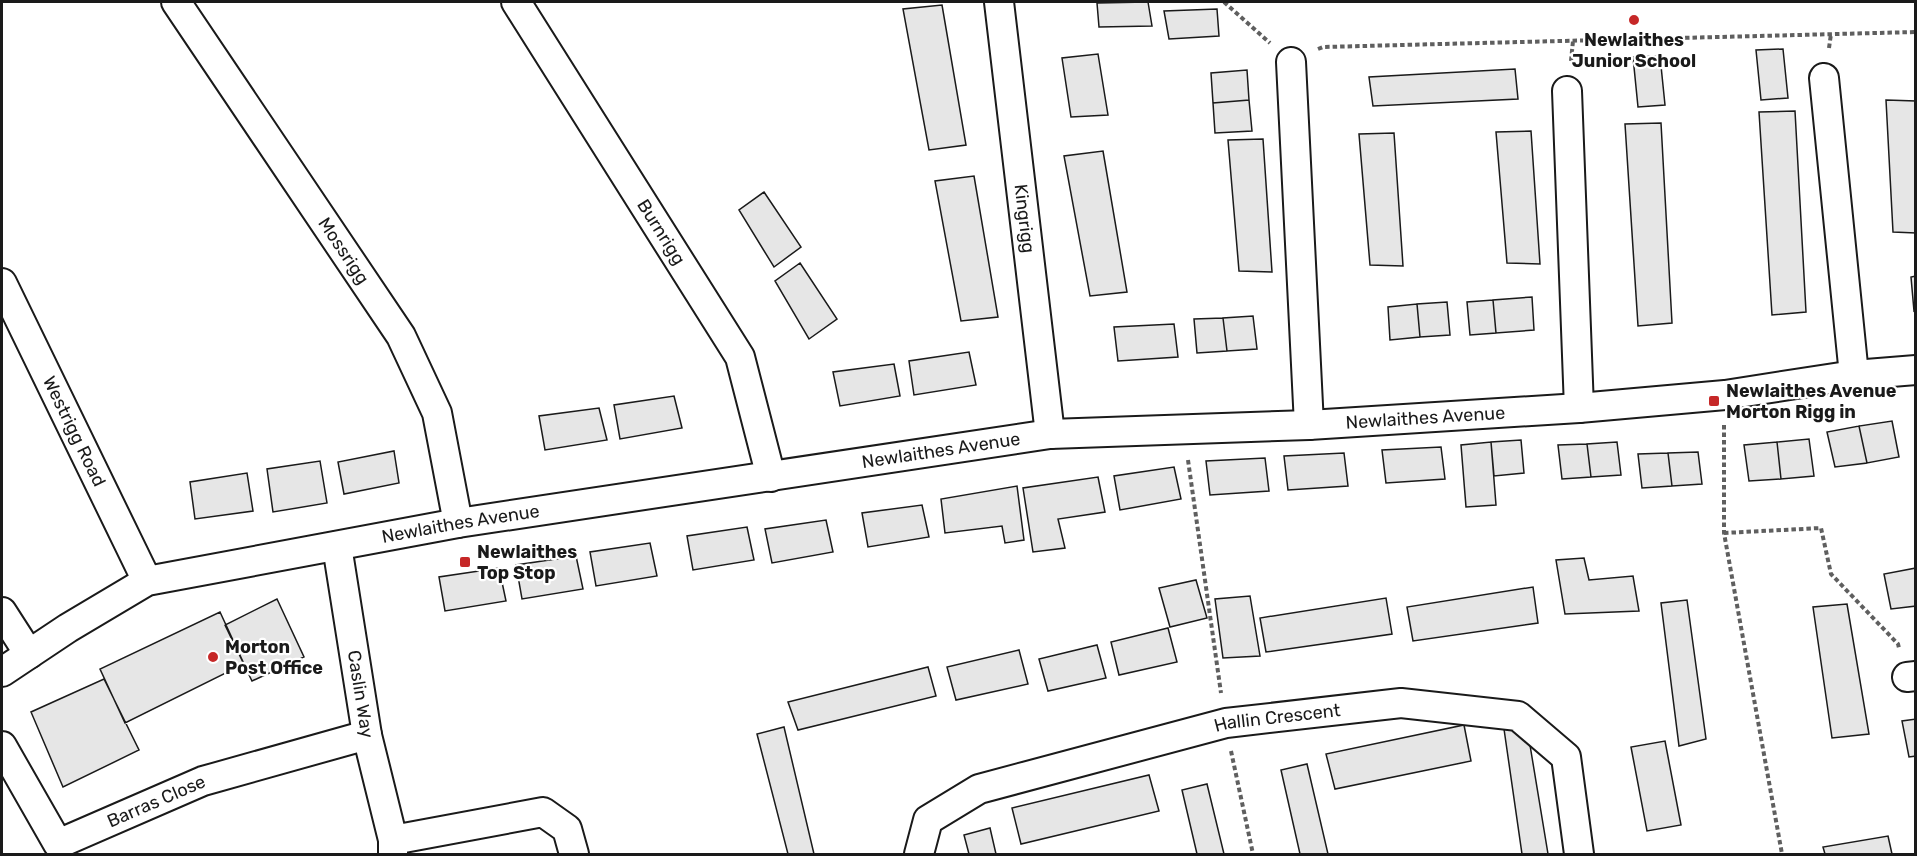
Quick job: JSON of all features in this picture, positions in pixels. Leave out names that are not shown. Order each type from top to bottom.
[{"type":"street","name":"Mossrigg","points":[[176,2],[401,336],[437,413],[458,523]]},
{"type":"street","name":"Burnrigg","points":[[516,2],[740,357],[771,477]]},
{"type":"street","name":"Kingrigg","points":[[999,2],[1050,434]]},
{"type":"street","points":[[1291,62],[1309,425]]},
{"type":"street","points":[[1824,78],[1854,375]]},
{"type":"street","points":[[1567,91],[1579,408]]},
{"type":"street","name":"Westrigg Road","points":[[2,283],[147,581]]},
{"type":"street","name":"Newlaithes Avenue","points":[[2,672],[68,628],[147,581],[458,523],[1050,434],[1309,425],[1579,408],[1725,395],[1854,375],[1916,370]]},
{"type":"street","name":"Caslin Way","points":[[337,546],[368,735],[393,848],[543,812],[567,829],[574,855]]},
{"type":"street","points":[[2,612],[29,654]]},
{"type":"street","name":"Hallin Crescent","points":[[919,855],[928,820],[979,789],[1226,723],[1401,703],[1518,716],[1566,757],[1579,855]]},
{"type":"street","name":"Barras Close","points":[[2,746],[58,844],[203,781],[368,735]]},
{"type":"path","points":[[1224,2],[1291,62],[1323,47],[1916,32]]},
{"type":"path","points":[[1725,395],[1724,532],[1782,855]]},
{"type":"path","points":[[1184,430],[1226,723],[1253,855]]},
{"type":"path","points":[[1724,532],[1821,528],[1832,574],[1898,644],[1911,676]]},
{"type":"building","points":[[1148,2],[1152,26],[1099,27],[1097,3]]},
{"type":"building","points":[[942,5],[966,145],[929,150],[903,9]]},
{"type":"building","points":[[1217,9],[1219,36],[1169,39],[1164,11]]},
{"type":"building","points":[[1783,49],[1788,98],[1761,100],[1756,50]]},
{"type":"building","points":[[1098,54],[1108,115],[1071,117],[1062,58]]},
{"type":"building","points":[[1660,56],[1665,105],[1638,107],[1633,57]]},
{"type":"building","points":[[1515,69],[1518,99],[1373,106],[1369,77]]},
{"type":"building","points":[[1247,70],[1249,100],[1213,103],[1211,73]]},
{"type":"building","points":[[1249,100],[1252,131],[1215,133],[1213,103]]},
{"type":"building","points":[[1886,100],[1916,101],[1916,233],[1893,232]]},
{"type":"building","points":[[1795,111],[1806,312],[1772,315],[1759,112]]},
{"type":"building","points":[[1661,123],[1672,323],[1638,326],[1625,124]]},
{"type":"building","points":[[1531,131],[1540,264],[1507,263],[1496,132]]},
{"type":"building","points":[[1394,133],[1403,266],[1370,265],[1359,134]]},
{"type":"building","points":[[1263,139],[1272,272],[1239,271],[1228,140]]},
{"type":"building","points":[[1103,151],[1127,292],[1090,296],[1064,156]]},
{"type":"building","points":[[974,176],[998,317],[961,321],[935,181]]},
{"type":"building","points":[[764,192],[801,247],[774,267],[739,210]]},
{"type":"building","points":[[800,263],[837,319],[809,339],[775,281]]},
{"type":"building","points":[[1916,276],[1916,310],[1914,311],[1911,277]]},
{"type":"building","points":[[1532,297],[1534,330],[1496,333],[1493,300]]},
{"type":"building","points":[[1493,300],[1496,333],[1470,335],[1467,302]]},
{"type":"building","points":[[1447,302],[1450,335],[1420,337],[1417,304]]},
{"type":"building","points":[[1417,304],[1420,337],[1390,340],[1388,307]]},
{"type":"building","points":[[1253,316],[1257,349],[1227,351],[1223,318]]},
{"type":"building","points":[[1223,318],[1227,351],[1197,353],[1194,319]]},
{"type":"building","points":[[1174,324],[1178,357],[1118,361],[1114,327]]},
{"type":"building","points":[[969,352],[976,385],[914,395],[909,361]]},
{"type":"building","points":[[894,364],[900,396],[840,406],[833,372]]},
{"type":"building","points":[[674,396],[682,428],[620,439],[614,405]]},
{"type":"building","points":[[599,408],[607,440],[545,450],[539,416]]},
{"type":"building","points":[[1892,421],[1899,457],[1867,463],[1859,426]]},
{"type":"building","points":[[1859,426],[1867,463],[1835,467],[1827,432]]},
{"type":"building","points":[[1809,439],[1814,476],[1781,479],[1777,442]]},
{"type":"building","points":[[1521,440],[1524,473],[1494,476],[1491,442]]},
{"type":"building","points":[[1491,442],[1496,505],[1466,507],[1461,445]]},
{"type":"building","points":[[1617,442],[1621,475],[1591,477],[1587,444]]},
{"type":"building","points":[[1777,442],[1781,479],[1749,481],[1744,445]]},
{"type":"building","points":[[1587,444],[1591,477],[1562,479],[1558,445]]},
{"type":"building","points":[[1441,447],[1445,479],[1386,483],[1382,450]]},
{"type":"building","points":[[394,451],[399,483],[344,494],[338,462]]},
{"type":"building","points":[[1698,452],[1702,484],[1672,486],[1668,453]]},
{"type":"building","points":[[1344,453],[1348,486],[1288,490],[1284,456]]},
{"type":"building","points":[[1668,453],[1672,486],[1642,488],[1638,454]]},
{"type":"building","points":[[1265,458],[1269,491],[1210,495],[1206,461]]},
{"type":"building","points":[[320,461],[327,503],[273,512],[267,469]]},
{"type":"building","points":[[1174,467],[1181,499],[1120,510],[1114,476]]},
{"type":"building","points":[[247,473],[253,511],[195,519],[190,482]]},
{"type":"building","points":[[1098,477],[1105,512],[1058,519],[1065,548],[1033,552],[1023,488]]},
{"type":"building","points":[[1017,486],[1024,540],[1005,543],[1002,526],[945,533],[941,499]]},
{"type":"building","points":[[922,505],[929,537],[868,547],[862,513]]},
{"type":"building","points":[[826,520],[833,552],[772,563],[765,529]]},
{"type":"building","points":[[747,527],[754,560],[693,570],[687,536]]},
{"type":"building","points":[[650,543],[657,576],[596,586],[590,552]]},
{"type":"building","points":[[576,556],[583,589],[522,599],[516,565]]},
{"type":"building","points":[[1584,558],[1589,580],[1633,576],[1639,611],[1565,614],[1556,560]]},
{"type":"building","points":[[499,568],[506,601],[445,611],[439,577]]},
{"type":"building","points":[[1916,568],[1916,606],[1891,609],[1884,574]]},
{"type":"building","points":[[1196,580],[1207,618],[1170,627],[1159,588]]},
{"type":"building","points":[[1533,587],[1538,623],[1413,641],[1407,607]]},
{"type":"building","points":[[1250,596],[1260,656],[1223,658],[1215,599]]},
{"type":"building","points":[[1386,598],[1392,634],[1266,652],[1260,618]]},
{"type":"building","points":[[277,599],[304,657],[252,681],[225,625]]},
{"type":"building","points":[[1687,600],[1706,739],[1679,746],[1661,603]]},
{"type":"building","points":[[1847,604],[1869,734],[1832,738],[1813,607]]},
{"type":"building","points":[[220,612],[244,664],[125,723],[100,669]]},
{"type":"building","points":[[1168,628],[1177,662],[1119,675],[1111,642]]},
{"type":"building","points":[[1097,645],[1106,678],[1048,691],[1039,659]]},
{"type":"building","points":[[1019,650],[1028,684],[956,700],[947,667]]},
{"type":"building","points":[[928,667],[936,696],[798,730],[788,702]]},
{"type":"building","points":[[104,679],[139,750],[63,787],[31,712]]},
{"type":"building","points":[[1916,719],[1916,756],[1909,757],[1902,721]]},
{"type":"building","points":[[1464,725],[1471,761],[1335,789],[1326,754]]},
{"type":"building","points":[[784,727],[814,854],[788,854],[757,734]]},
{"type":"building","points":[[1527,727],[1548,854],[1522,854],[1504,729]]},
{"type":"building","points":[[1665,741],[1681,825],[1647,831],[1631,747]]},
{"type":"building","points":[[1307,764],[1328,854],[1300,854],[1281,770]]},
{"type":"building","points":[[1149,775],[1159,811],[1021,844],[1012,808]]},
{"type":"building","points":[[1207,784],[1224,854],[1197,854],[1182,790]]},
{"type":"building","points":[[990,828],[996,854],[969,854],[964,835]]},
{"type":"building","points":[[1888,836],[1892,854],[1825,854],[1823,847]]},
{"type":"place","name":"Newlaithes Junior School","points":[[1634,20]]},
{"type":"place","name":"Newlaithes Avenue Morton Rigg in","points":[[1714,401]]},
{"type":"place","name":"Newlaithes Top Stop","points":[[465,562]]},
{"type":"place","name":"Morton Post Office","points":[[213,657]]}]
